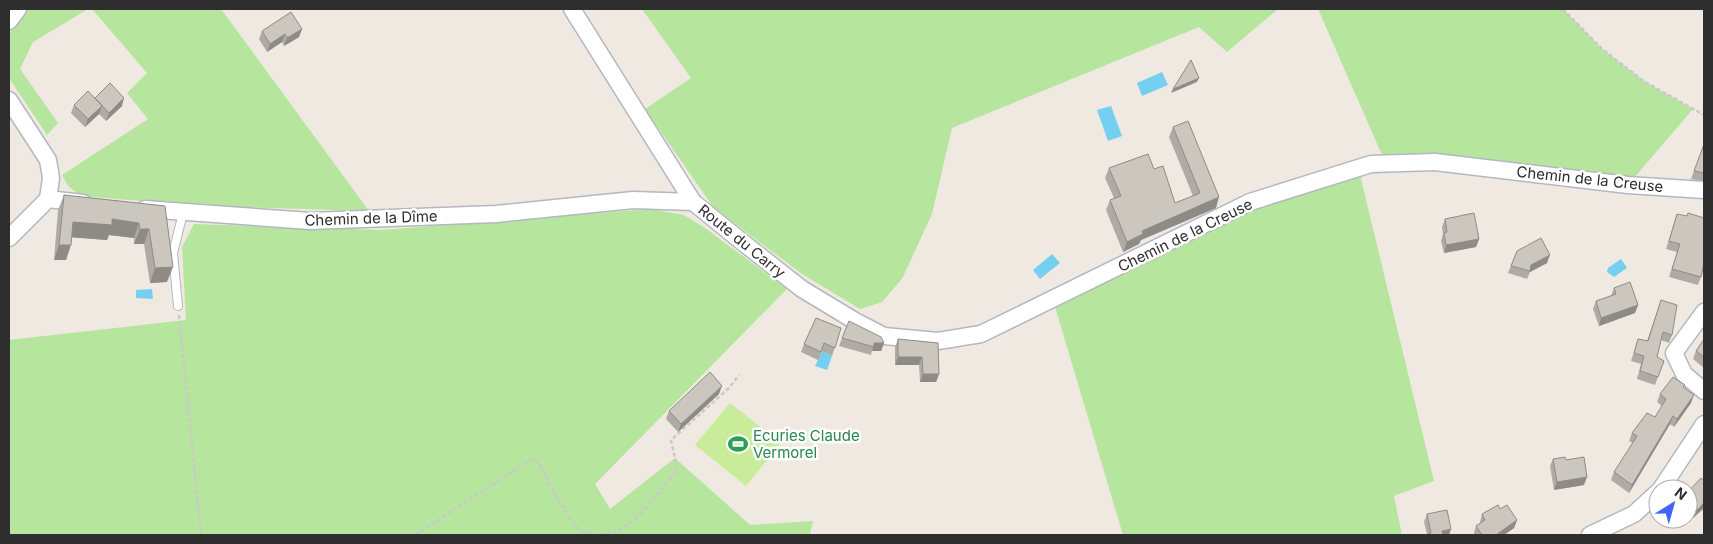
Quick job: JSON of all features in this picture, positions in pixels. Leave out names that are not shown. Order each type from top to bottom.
[{"type":"street","points":[[9,21],[18,9]]},
{"type":"street","name":"Route du Carry","points":[[572,9],[693,202],[802,289],[884,336]]},
{"type":"street","points":[[9,100],[48,160],[51,178],[48,199],[9,238]]},
{"type":"street","name":"Chemin de la Creuse","points":[[884,336],[938,341],[981,334],[1250,202],[1371,164],[1435,162],[1628,185],[1704,190]]},
{"type":"street","points":[[48,199],[96,204]]},
{"type":"street","name":"Chemin de la Dîme","points":[[125,207],[183,213],[310,221],[496,214],[633,200],[693,202]]},
{"type":"street","points":[[1704,312],[1674,353],[1684,374],[1704,391]]},
{"type":"street","points":[[1670,479],[1699,447],[1704,424]]},
{"type":"street","points":[[1590,535],[1634,514],[1648,501]]},
{"type":"lane","points":[[178,306],[173,253],[183,213]]},
{"type":"path","points":[[1563,9],[1602,49],[1645,82],[1704,115]]},
{"type":"path","points":[[178,306],[201,535]]},
{"type":"path","points":[[415,535],[532,459],[543,468],[547,482],[579,529],[591,535],[605,535],[622,529],[635,520],[674,474],[676,468],[671,440],[729,388],[739,375]]},
{"type":"green space","points":[[26,9],[88,9],[33,42],[20,69],[58,123],[47,135],[9,78],[9,34]]},
{"type":"green space","points":[[92,9],[221,9],[369,211],[203,206],[81,196],[68,186],[62,175],[148,119],[127,93],[147,73]]},
{"type":"green space","points":[[642,9],[1278,9],[1227,52],[1199,27],[952,128],[932,214],[902,279],[882,302],[860,309],[802,274],[713,207],[645,109],[691,78]]},
{"type":"green space","points":[[1318,9],[1563,9],[1602,49],[1645,82],[1693,109],[1628,185],[1386,164]]},
{"type":"green space","points":[[1371,164],[1361,179],[1434,481],[1394,496],[1402,535],[1123,535],[1053,300],[1250,202]]},
{"type":"green space","points":[[650,209],[684,215],[705,228],[787,289],[595,484],[610,509],[675,458],[750,525],[813,521],[810,535],[9,535],[9,340],[186,320],[182,247],[194,224],[381,230]]},
{"type":"green space","name":"Ecuries Claude Vermorel","points":[[730,403],[781,443],[746,486],[695,445]]},
{"type":"water","points":[[1162,72],[1168,85],[1142,96],[1137,83]]},
{"type":"water","points":[[1111,106],[1122,136],[1108,141],[1097,110]]},
{"type":"water","points":[[1052,254],[1060,263],[1040,279],[1033,270]]},
{"type":"water","points":[[1621,259],[1627,268],[1614,277],[1607,272],[1608,268]]},
{"type":"water","points":[[152,289],[153,299],[136,298],[136,290]]},
{"type":"water","points":[[822,351],[832,356],[827,370],[815,366]]},
{"type":"building","points":[[291,12],[302,29],[287,38],[285,34],[270,44],[262,31]]},
{"type":"building","points":[[1191,60],[1199,78],[1173,89]]},
{"type":"building","points":[[110,83],[124,98],[109,113],[95,98]]},
{"type":"building","points":[[88,91],[102,106],[88,119],[74,105]]},
{"type":"building","points":[[1188,121],[1219,197],[1142,231],[1143,234],[1127,242],[1110,200],[1121,196],[1109,168],[1148,154],[1154,169],[1163,166],[1175,203],[1200,193],[1173,127]]},
{"type":"building","points":[[1704,144],[1704,173],[1694,171]]},
{"type":"building","points":[[64,195],[165,206],[173,267],[155,268],[149,229],[140,229],[139,223],[112,219],[112,225],[73,222],[71,245],[59,245]]},
{"type":"building","points":[[1474,213],[1479,239],[1446,245],[1444,233],[1447,232],[1445,219]]},
{"type":"building","points":[[1688,213],[1704,218],[1704,263],[1701,277],[1672,269],[1680,244],[1669,241],[1677,214],[1687,216]]},
{"type":"building","points":[[1541,238],[1550,255],[1531,265],[1530,271],[1511,266],[1517,251]]},
{"type":"building","points":[[1630,282],[1638,305],[1601,318],[1596,301],[1616,294],[1614,288]]},
{"type":"building","points":[[1661,300],[1677,305],[1672,335],[1663,332],[1657,357],[1664,361],[1658,377],[1640,371],[1644,356],[1634,353],[1638,339],[1648,341]]},
{"type":"building","points":[[816,318],[841,328],[835,348],[824,343],[821,352],[804,344]]},
{"type":"building","points":[[849,321],[881,337],[884,343],[874,343],[874,347],[842,338]]},
{"type":"building","points":[[898,339],[938,343],[939,374],[923,374],[922,357],[898,357]]},
{"type":"building","points":[[1704,339],[1704,357],[1696,351]]},
{"type":"building","points":[[710,372],[722,386],[681,424],[669,411]]},
{"type":"building","points":[[1673,377],[1685,385],[1683,387],[1694,395],[1677,419],[1673,416],[1632,485],[1614,472],[1637,436],[1632,433],[1647,413],[1655,417],[1666,399],[1660,394]]},
{"type":"building","points":[[1565,457],[1566,460],[1584,457],[1587,477],[1557,482],[1553,459]]},
{"type":"building","points":[[1701,478],[1704,481],[1704,503],[1698,509],[1698,481]]},
{"type":"building","points":[[1498,505],[1500,509],[1507,505],[1517,520],[1496,535],[1482,535],[1476,526],[1485,520],[1482,514]]},
{"type":"building","points":[[1447,510],[1451,529],[1442,531],[1443,535],[1425,535],[1431,533],[1427,514]]},
{"type":"place","name":"Ecuries Claude Vermorel","points":[[738,444]]}]
